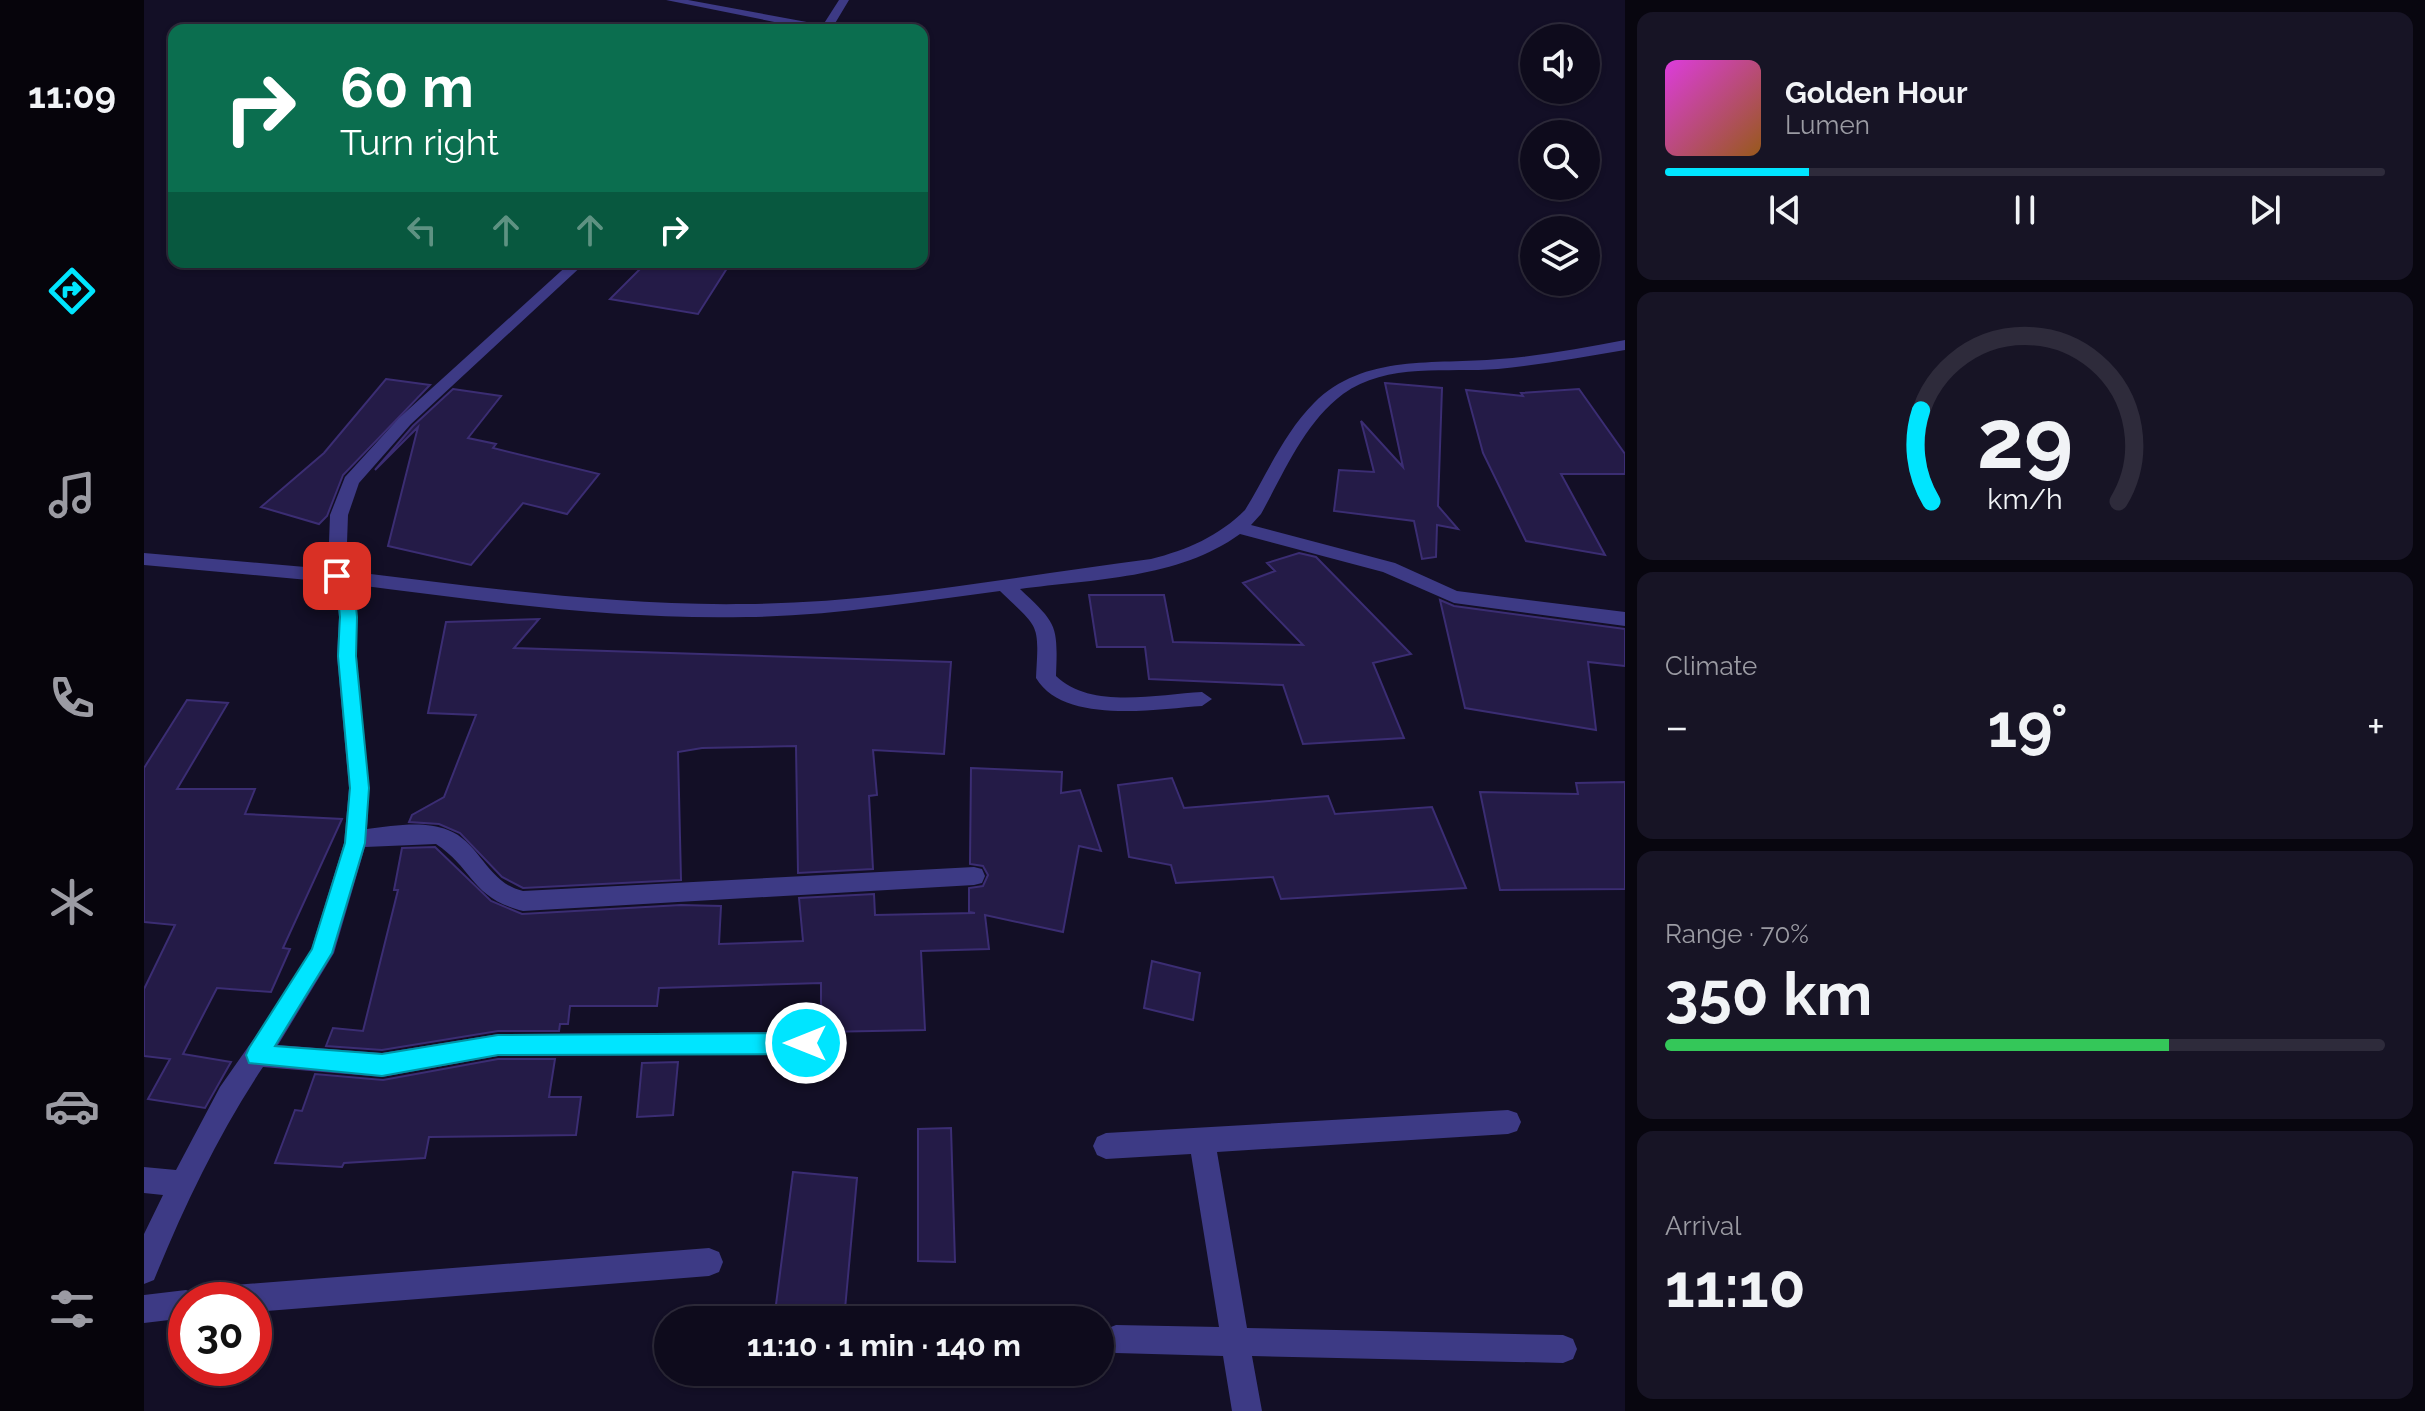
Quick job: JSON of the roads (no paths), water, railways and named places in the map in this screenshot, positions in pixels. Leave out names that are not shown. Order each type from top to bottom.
[{"type":"street","points":[[671,0],[795,24]]},
{"type":"street","points":[[830,24],[844,0]]},
{"type":"street","points":[[144,1270],[182,1184],[229,1096],[322,953],[356,839],[360,788],[347,656],[347,607],[337,576],[339,515],[351,481],[405,421],[572,268]]},
{"type":"street","points":[[144,559],[337,576],[560,604],[745,611],[831,607],[1010,590],[1151,565],[1193,553],[1239,528],[1252,514],[1319,407],[1336,392],[1376,372],[1438,364],[1497,365],[1625,345]]},
{"type":"street","points":[[1239,528],[1389,567],[1454,597],[1625,619]]},
{"type":"street","points":[[1010,590],[1036,612],[1048,634],[1046,678],[1061,694],[1099,702],[1202,699]]},
{"type":"street","points":[[356,839],[438,835],[453,844],[493,891],[523,901],[974,876]]},
{"type":"street","points":[[257,1055],[382,1065],[498,1045],[806,1043]]},
{"type":"street","points":[[1106,1146],[1508,1122]]},
{"type":"street","points":[[1202,1141],[1247,1411]]},
{"type":"street","points":[[144,1180],[182,1184]]},
{"type":"street","points":[[272,1296],[709,1262]]},
{"type":"street","points":[[144,1309],[168,1306]]},
{"type":"street","points":[[1116,1339],[1563,1349]]}]
